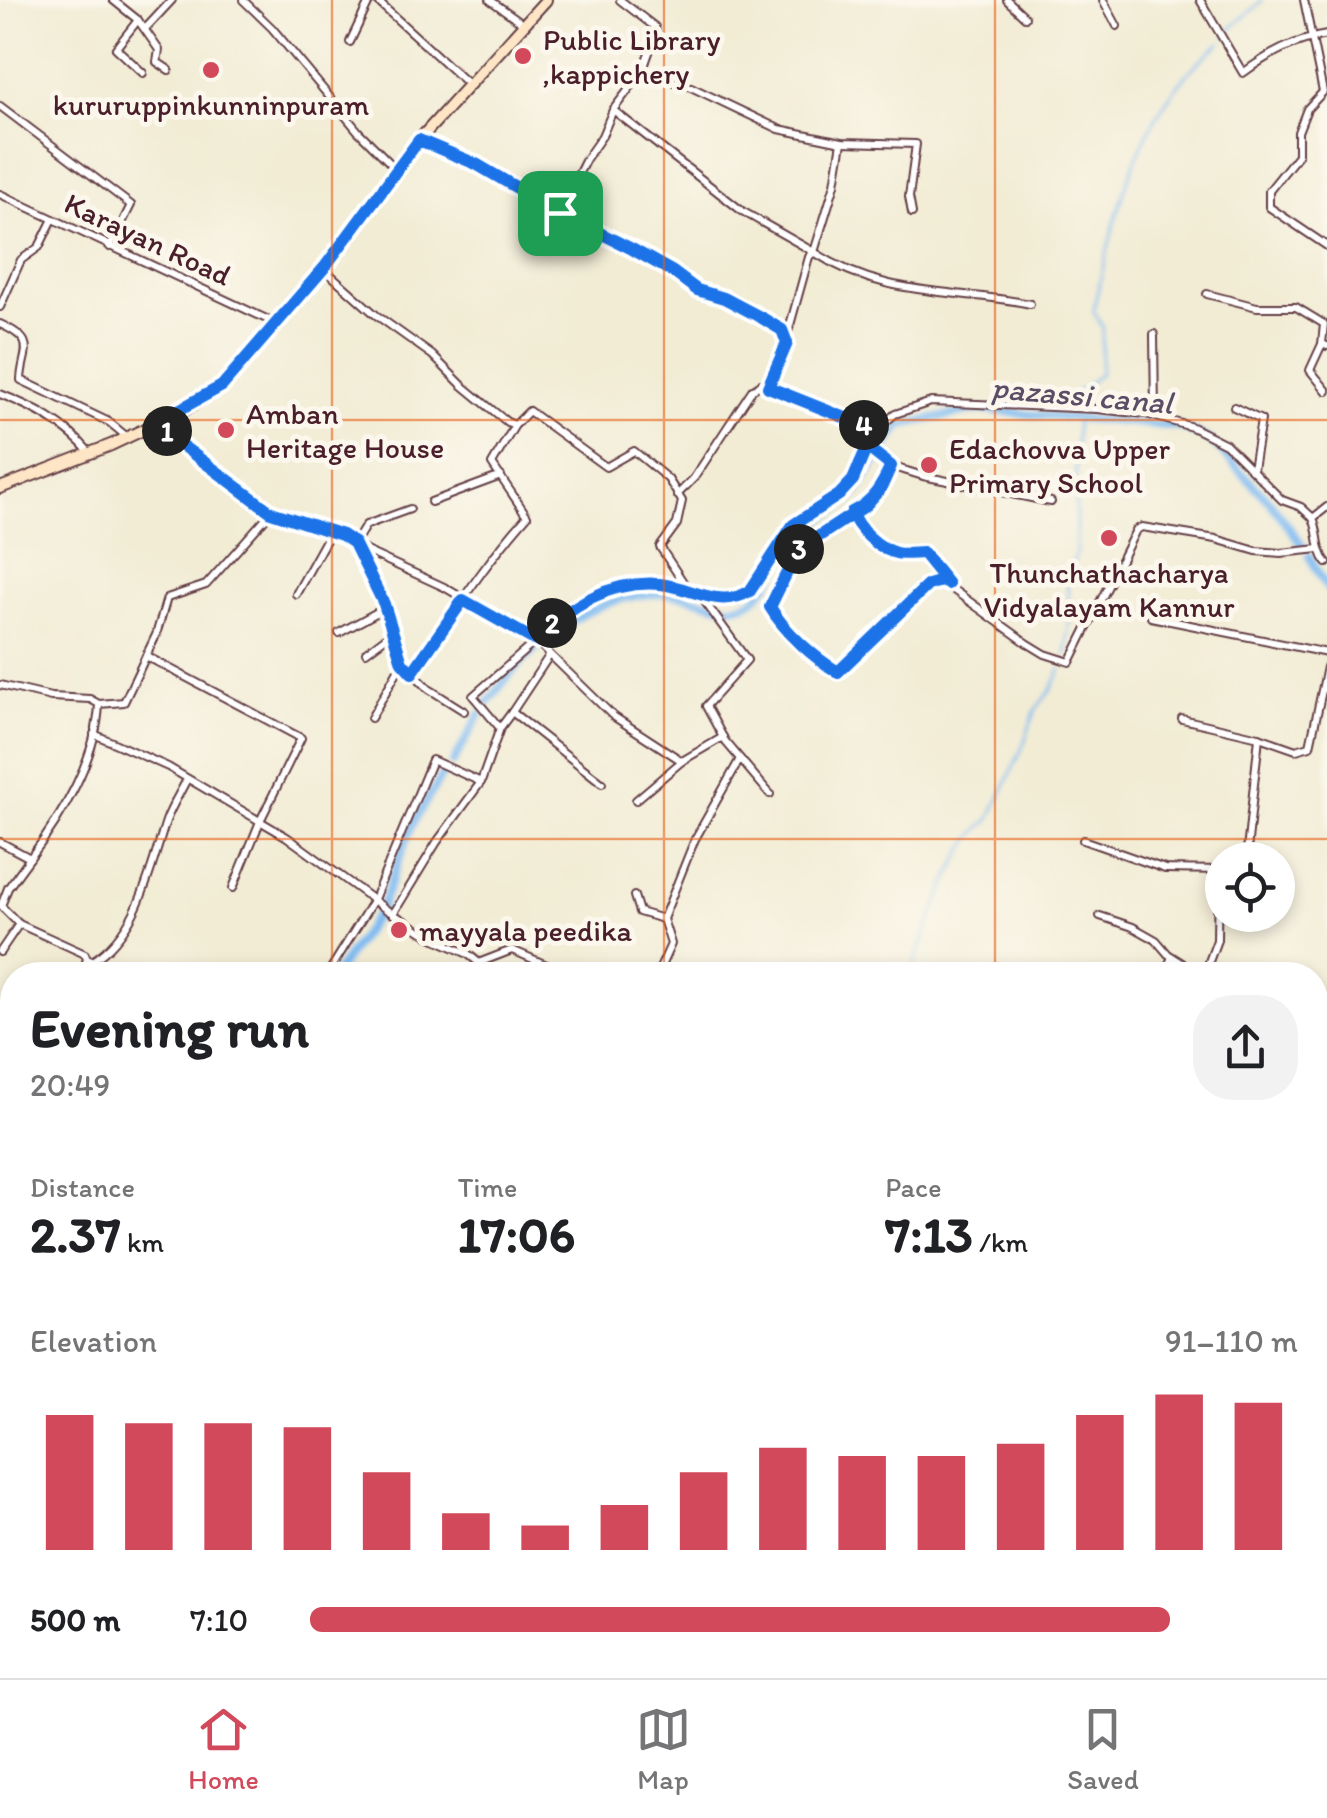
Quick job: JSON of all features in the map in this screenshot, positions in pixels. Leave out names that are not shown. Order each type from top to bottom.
[{"type":"main road","points":[[0,488],[127,437],[222,386],[324,268],[419,140],[546,0]]},
{"type":"street","points":[[113,0],[138,20],[159,50],[158,62],[169,70]]},
{"type":"street","points":[[144,29],[172,0]]},
{"type":"street","points":[[243,0],[397,170]]},
{"type":"street","points":[[350,42],[373,0],[468,84]]},
{"type":"street","points":[[490,0],[524,24]]},
{"type":"street","points":[[560,213],[613,110],[642,72],[655,27],[620,0]]},
{"type":"street","points":[[1007,0],[1025,16]]},
{"type":"street","points":[[1102,0],[1118,26]]},
{"type":"street","points":[[1200,0],[1243,73],[1272,52],[1327,35]]},
{"type":"street","points":[[1304,0],[1323,92],[1307,109],[1298,132],[1298,156],[1268,191],[1269,207],[1327,246]]},
{"type":"street","points":[[138,20],[116,48],[144,74]]},
{"type":"street","points":[[642,72],[691,87],[779,129],[842,142],[916,144],[909,196],[912,214]]},
{"type":"street","points":[[0,106],[131,204],[110,247]]},
{"type":"street","points":[[613,110],[742,212],[858,274],[907,290],[1030,304]]},
{"type":"street","points":[[419,140],[476,164],[673,272],[697,290],[724,298],[782,330],[787,343],[768,387]]},
{"type":"street","points":[[786,337],[835,184],[842,142]]},
{"type":"street","name":"Karayan Road","points":[[0,194],[278,324]]},
{"type":"street","points":[[0,307],[21,260],[38,247],[53,219]]},
{"type":"street","points":[[324,268],[376,315],[432,354],[481,402],[515,426]]},
{"type":"street","points":[[1206,294],[1257,307],[1296,306],[1324,324],[1325,345],[1310,370],[1327,391]]},
{"type":"street","points":[[0,324],[18,333],[26,348],[21,380],[109,422],[127,437]]},
{"type":"street","points":[[1154,334],[1155,416]]},
{"type":"street","points":[[678,494],[694,478],[752,390],[760,384],[876,430]]},
{"type":"street","points":[[0,394],[51,420],[75,436],[90,453]]},
{"type":"street","points":[[500,728],[473,696],[558,617],[599,593],[656,584],[725,600],[750,591],[793,525],[839,495],[853,480],[876,430],[895,414],[917,405],[947,400],[1097,409],[1155,416],[1192,427],[1226,444],[1282,500],[1301,507],[1313,518],[1319,549],[1327,563]]},
{"type":"street","points":[[1234,407],[1260,420],[1252,470]]},
{"type":"street","points":[[412,673],[474,579],[527,516],[492,464],[529,411],[606,467],[634,451],[654,465],[682,501],[677,524],[660,548],[688,590]]},
{"type":"street","points":[[157,422],[271,512],[354,543],[536,641],[613,716],[682,761]]},
{"type":"street","points":[[867,447],[891,466],[923,476],[1051,502]]},
{"type":"street","points":[[891,466],[881,488],[865,506],[798,550],[770,607],[777,619],[838,672],[928,585],[941,581],[948,584]]},
{"type":"street","points":[[431,502],[501,476]]},
{"type":"street","points":[[1313,518],[1327,507]]},
{"type":"street","points":[[354,543],[366,525],[410,509]]},
{"type":"street","points":[[0,685],[99,704],[124,702],[167,598],[206,585],[271,512]]},
{"type":"street","points":[[852,512],[862,531],[894,554],[923,553],[948,584],[975,608],[1045,654],[1070,662],[1136,530],[1142,527],[1216,539],[1256,551],[1319,549]]},
{"type":"street","points":[[296,594],[331,532]]},
{"type":"street","points":[[354,543],[385,608],[402,662],[429,689],[464,711]]},
{"type":"street","points":[[700,595],[747,660],[706,706],[723,737],[770,794]]},
{"type":"street","points":[[340,633],[385,608]]},
{"type":"street","points":[[1151,617],[1327,653]]},
{"type":"street","points":[[366,652],[394,631]]},
{"type":"street","points":[[146,656],[301,738],[259,823],[233,888]]},
{"type":"street","points":[[390,912],[481,782],[500,728],[549,656]]},
{"type":"street","points":[[371,718],[402,662]]},
{"type":"street","points":[[1182,719],[1296,750],[1310,746],[1327,667]]},
{"type":"street","points":[[99,704],[82,773],[1,905],[20,924],[85,954],[92,961],[98,958],[120,936],[150,880],[150,868],[166,822],[187,780]]},
{"type":"street","points":[[512,712],[602,783]]},
{"type":"street","points":[[94,734],[187,780],[287,837],[390,912],[481,962],[512,950],[540,962]]},
{"type":"street","points":[[636,800],[682,761],[723,737]]},
{"type":"street","points":[[1248,842],[1259,737]]},
{"type":"street","points":[[663,962],[671,944],[663,919],[694,839],[740,758]]},
{"type":"street","points":[[335,962],[374,899],[432,760],[481,782]]},
{"type":"street","points":[[1083,840],[1165,870],[1205,870]]},
{"type":"street","points":[[0,842],[30,858]]},
{"type":"street","points":[[634,896],[639,912],[663,919]]},
{"type":"street","points":[[1100,916],[1156,940],[1181,962]]},
{"type":"street","points":[[0,952],[20,924]]},
{"type":"street","points":[[1208,962],[1217,932]]},
{"type":"street","points":[[1169,962],[1172,957]]},
{"type":"street","points":[[86,962],[87,958]]},
{"type":"waterway","points":[[1226,37],[1262,0]]},
{"type":"waterway","points":[[1076,402],[1077,392],[1100,374],[1103,328],[1093,310],[1134,164],[1169,98],[1192,69],[1221,43]]},
{"type":"waterway","name":"pazassi canal","points":[[883,451],[901,425],[978,410],[1180,427],[1210,440],[1271,503],[1302,545]]},
{"type":"waterway","points":[[1066,655],[1070,616],[1067,582],[1076,553],[1076,421]]},
{"type":"waterway","name":"pazassi canal","points":[[488,703],[545,640],[594,609],[648,595],[677,595],[723,606],[751,601],[764,589],[793,539],[848,500],[861,487],[875,462]]},
{"type":"waterway","name":"pazassi canal","points":[[1309,556],[1327,588]]},
{"type":"waterway","points":[[915,962],[954,868],[977,831],[989,821],[1036,709],[1061,669]]},
{"type":"waterway","name":"pazassi canal","points":[[453,763],[480,714]]},
{"type":"waterway","name":"pazassi canal","points":[[343,962],[380,910],[412,825],[444,772]]},
{"type":"place","name":"Public Library ,kappichery","points":[[523,56]]},
{"type":"place","name":"kururuppinkunninpuram","points":[[211,70]]},
{"type":"place","name":"Amban Heritage House","points":[[226,430]]},
{"type":"place","name":"Edachovva Upper Primary School","points":[[929,465]]},
{"type":"place","name":"Thunchathacharya Vidyalayam Kannur","points":[[1109,538]]},
{"type":"place","name":"mayyala peedika","points":[[399,930]]},
{"type":"route","points":[[560,213],[511,182],[419,140],[324,268],[222,386],[157,422],[271,512],[342,535],[354,543],[384,604],[402,662],[412,673],[463,600],[536,641],[558,617],[599,593],[656,584],[725,600],[739,598],[750,591],[793,525],[839,495],[853,480],[867,447],[891,466],[881,488],[865,506],[852,512],[820,533],[798,550],[770,607],[777,619],[838,672],[928,585],[941,581],[948,584],[923,553],[894,554],[862,531],[853,519],[852,512],[865,506],[881,488],[891,466],[867,447],[876,430],[768,387],[787,343],[782,330],[724,298],[697,290],[673,272],[560,213]]}]
